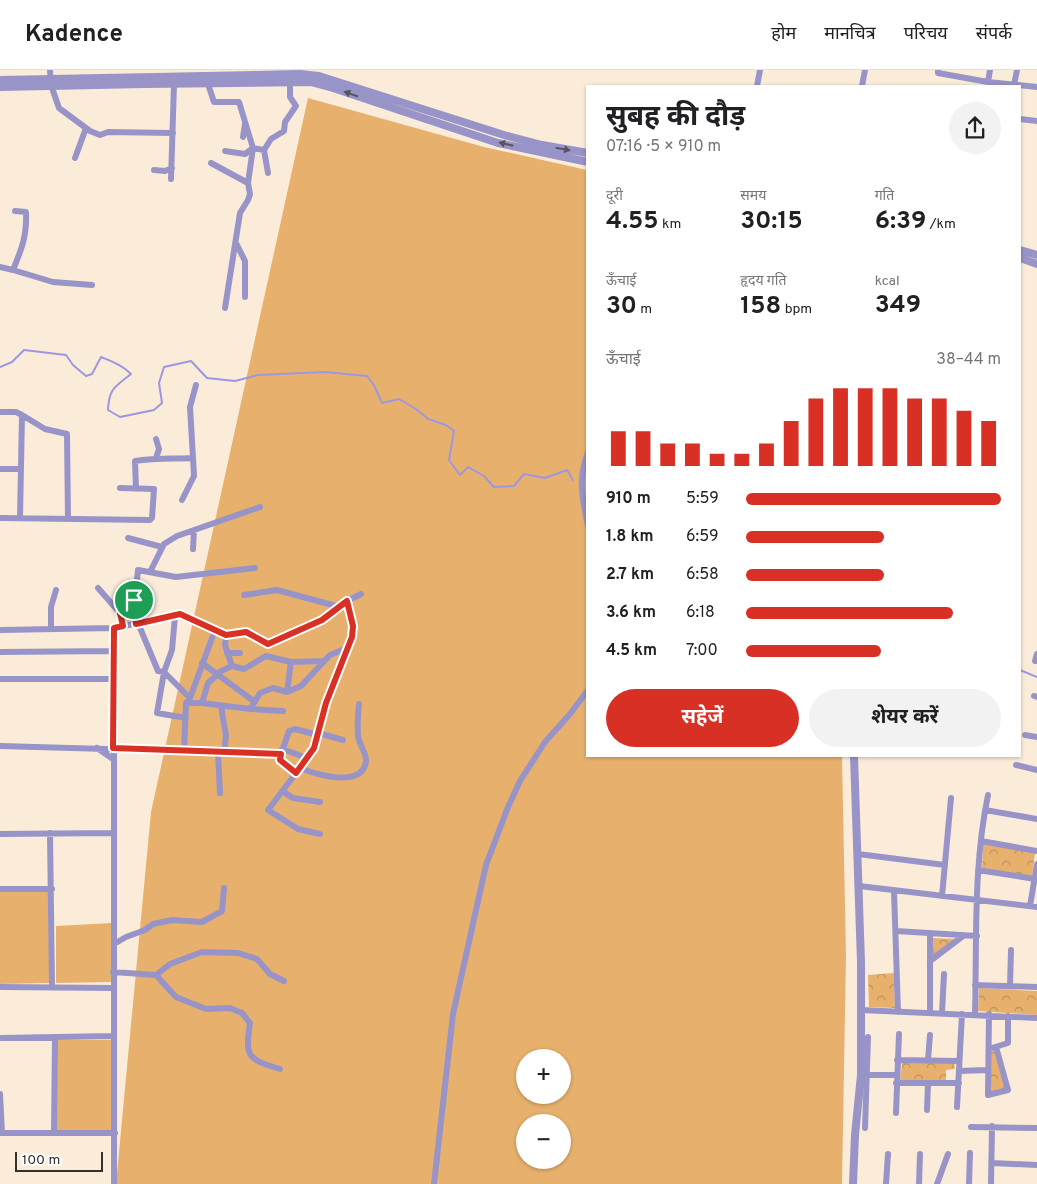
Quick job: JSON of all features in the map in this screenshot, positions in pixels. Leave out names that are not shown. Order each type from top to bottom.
[{"type":"street","points":[[757,85],[760,70]]},
{"type":"street","points":[[862,85],[865,70]]},
{"type":"street","points":[[938,70],[938,73],[957,73],[988,82],[1014,85],[1017,70]]},
{"type":"street","points":[[988,82],[990,70]]},
{"type":"street","points":[[0,80],[146,74],[174,76],[208,84]]},
{"type":"street","points":[[0,87],[50,78],[300,74],[319,76],[496,133],[542,145],[586,153]]},
{"type":"street","points":[[171,179],[174,76]]},
{"type":"street","points":[[208,84],[217,76],[290,83],[311,82],[498,143],[586,162]]},
{"type":"street","points":[[50,78],[59,108],[86,128],[100,135],[108,132],[173,133]]},
{"type":"street","points":[[268,173],[264,150],[271,139],[284,131],[285,122],[296,106],[290,97],[290,83]]},
{"type":"street","points":[[208,84],[214,102],[239,102],[253,148],[248,184],[250,194],[240,213],[224,308]]},
{"type":"street","points":[[1021,86],[1037,87]]},
{"type":"street","points":[[1021,119],[1037,121]]},
{"type":"street","points":[[243,137],[246,120]]},
{"type":"street","points":[[75,158],[86,128]]},
{"type":"street","points":[[225,151],[245,154],[253,148],[264,150]]},
{"type":"street","points":[[211,163],[248,184]]},
{"type":"street","points":[[154,170],[165,171],[172,168]]},
{"type":"street","points":[[13,270],[27,230],[26,212],[15,211]]},
{"type":"street","points":[[235,243],[245,261],[245,297]]},
{"type":"street","points":[[1021,250],[1037,255]]},
{"type":"street","points":[[1021,258],[1037,264]]},
{"type":"street","points":[[0,267],[53,282],[92,285]]},
{"type":"street","points":[[182,500],[194,476],[190,407],[196,384]]},
{"type":"street","points":[[0,412],[16,412],[45,429],[67,434],[68,519]]},
{"type":"street","points":[[20,518],[22,415]]},
{"type":"street","points":[[156,440],[159,449],[156,458]]},
{"type":"street","points":[[136,489],[135,461],[156,458],[194,458]]},
{"type":"street","points":[[586,459],[581,474],[586,515]]},
{"type":"street","points":[[0,468],[21,469]]},
{"type":"street","points":[[0,518],[150,520],[152,518],[154,490],[120,488]]},
{"type":"street","points":[[150,572],[162,547],[176,536],[260,507]]},
{"type":"street","points":[[193,549],[194,530]]},
{"type":"street","points":[[128,538],[162,547]]},
{"type":"street","points":[[120,613],[136,596],[137,571],[176,576],[255,568]]},
{"type":"street","points":[[98,588],[120,613],[123,626]]},
{"type":"street","points":[[52,629],[51,607],[56,590]]},
{"type":"street","points":[[244,595],[277,590],[340,607]]},
{"type":"street","points":[[0,630],[114,628],[180,614],[226,635],[246,632],[268,644],[322,620],[347,601],[361,594]]},
{"type":"street","points":[[134,600],[137,623],[158,670],[164,672],[188,700],[221,706],[283,712]]},
{"type":"street","points":[[320,834],[298,829],[268,810],[314,748],[326,703],[353,632],[347,601]]},
{"type":"street","points":[[175,616],[172,650],[164,672],[157,713],[186,718]]},
{"type":"street","points":[[114,628],[114,1184]]},
{"type":"street","points":[[184,751],[188,700],[215,630]]},
{"type":"street","points":[[226,635],[225,645],[232,666]]},
{"type":"street","points":[[250,709],[260,693],[273,688],[286,692],[301,686],[331,654],[346,648]]},
{"type":"street","points":[[0,652],[114,651]]},
{"type":"street","points":[[227,652],[240,653]]},
{"type":"street","points":[[1037,654],[1035,661],[1037,662]]},
{"type":"street","points":[[202,703],[208,683],[221,670],[232,666],[244,668],[266,656],[291,662],[324,661]]},
{"type":"street","points":[[202,662],[255,702]]},
{"type":"street","points":[[286,692],[291,662]]},
{"type":"street","points":[[0,679],[114,679]]},
{"type":"street","points":[[434,1184],[453,1014],[486,865],[520,781],[545,742],[586,693]]},
{"type":"street","points":[[344,740],[290,729],[280,760],[298,770],[341,778],[352,776],[361,771],[366,762],[358,735],[359,704]]},
{"type":"street","points":[[220,793],[221,752],[226,736],[221,706]]},
{"type":"street","points":[[1026,734],[1037,737]]},
{"type":"street","points":[[0,746],[221,752],[282,751],[307,758]]},
{"type":"street","points":[[96,748],[113,759]]},
{"type":"street","points":[[854,757],[865,1128]]},
{"type":"street","points":[[1016,765],[1037,770]]},
{"type":"street","points":[[282,791],[296,799],[320,802]]},
{"type":"street","points":[[974,1014],[977,936],[975,898],[988,795]]},
{"type":"street","points":[[942,896],[951,798]]},
{"type":"street","points":[[985,810],[1037,819]]},
{"type":"street","points":[[0,834],[113,832]]},
{"type":"street","points":[[50,833],[52,987]]},
{"type":"street","points":[[981,841],[1037,851]]},
{"type":"street","points":[[858,854],[944,866]]},
{"type":"street","points":[[859,886],[1034,906],[1037,864]]},
{"type":"street","points":[[978,870],[1035,879]]},
{"type":"street","points":[[114,944],[145,930],[153,924],[172,920],[202,922],[222,911],[224,888]]},
{"type":"street","points":[[0,889],[52,889]]},
{"type":"street","points":[[894,891],[898,1012]]},
{"type":"street","points":[[896,931],[977,936]]},
{"type":"street","points":[[930,934],[930,1013]]},
{"type":"street","points":[[930,961],[963,936]]},
{"type":"street","points":[[1010,986],[1011,950]]},
{"type":"street","points":[[113,972],[156,975],[170,964],[202,952],[238,952],[256,959],[270,974],[284,981]]},
{"type":"street","points":[[942,1013],[944,974]]},
{"type":"street","points":[[156,975],[176,997],[206,1009],[230,1008],[242,1013],[250,1023],[247,1049],[254,1060],[280,1069]]},
{"type":"street","points":[[975,985],[1037,987]]},
{"type":"street","points":[[0,987],[113,988]]},
{"type":"street","points":[[861,1010],[989,1014],[1037,1018]]},
{"type":"street","points":[[956,1107],[962,1014]]},
{"type":"street","points":[[989,1014],[988,1095],[1008,1090],[996,1047]]},
{"type":"street","points":[[988,1050],[1008,1043],[1008,1016]]},
{"type":"street","points":[[896,1113],[899,1034]]},
{"type":"street","points":[[928,1060],[930,1035]]},
{"type":"street","points":[[0,1038],[114,1036]]},
{"type":"street","points":[[54,1132],[55,1037]]},
{"type":"street","points":[[853,1184],[855,1139],[868,1037]]},
{"type":"street","points":[[897,1060],[959,1061]]},
{"type":"street","points":[[959,1071],[987,1070]]},
{"type":"street","points":[[864,1075],[897,1074]]},
{"type":"street","points":[[927,1110],[928,1082]]},
{"type":"street","points":[[896,1083],[959,1083]]},
{"type":"street","points":[[0,1094],[1,1133],[115,1133]]},
{"type":"street","points":[[990,1184],[992,1126]]},
{"type":"street","points":[[971,1127],[1037,1128]]},
{"type":"street","points":[[969,1184],[970,1153]]},
{"type":"street","points":[[886,1184],[888,1154]]},
{"type":"street","points":[[919,1184],[920,1154]]},
{"type":"street","points":[[937,1184],[948,1154]]},
{"type":"street","points":[[992,1164],[1037,1165]]},
{"type":"green space","points":[[308,98],[484,147],[586,170],[586,757],[842,757],[846,955],[842,1184],[116,1184],[151,812]]},
{"type":"green space","points":[[983,844],[1035,853],[1032,876],[982,868]]},
{"type":"green space","points":[[49,890],[49,983],[0,984],[0,891]]},
{"type":"green space","points":[[112,923],[111,982],[56,983],[56,926]]},
{"type":"green space","points":[[931,938],[958,939],[932,957]]},
{"type":"green space","points":[[894,973],[895,1008],[869,1007],[868,975]]},
{"type":"green space","points":[[979,988],[1037,991],[1037,1015],[978,1011]]},
{"type":"green space","points":[[55,1040],[111,1040],[112,1131],[56,1130]]},
{"type":"green space","points":[[995,1050],[1005,1089],[990,1093],[991,1052]]},
{"type":"green space","points":[[902,1063],[954,1063],[955,1069],[946,1070],[946,1080],[900,1081]]},
{"type":"waterway","points":[[0,367],[12,362],[24,350],[66,355],[73,365],[86,376],[92,374],[101,357],[109,360],[131,374],[111,392],[108,410],[120,417],[154,410],[162,403],[159,383],[164,367],[191,361],[207,378],[235,381],[258,375],[325,372],[367,376],[374,385],[382,403],[399,399],[428,419],[446,425],[454,431],[449,460],[460,475],[468,467],[484,476],[494,487],[514,486],[524,474],[545,478],[567,470],[573,480]]},
{"type":"waterway","points":[[1021,670],[1037,677]]},
{"type":"route","points":[[134,600],[136,624],[180,614],[226,635],[246,632],[268,644],[322,620],[347,601],[353,626],[352,637],[344,653],[326,703],[314,748],[296,773],[280,760],[281,754],[113,748],[114,628],[123,626],[120,613],[134,600]]}]
